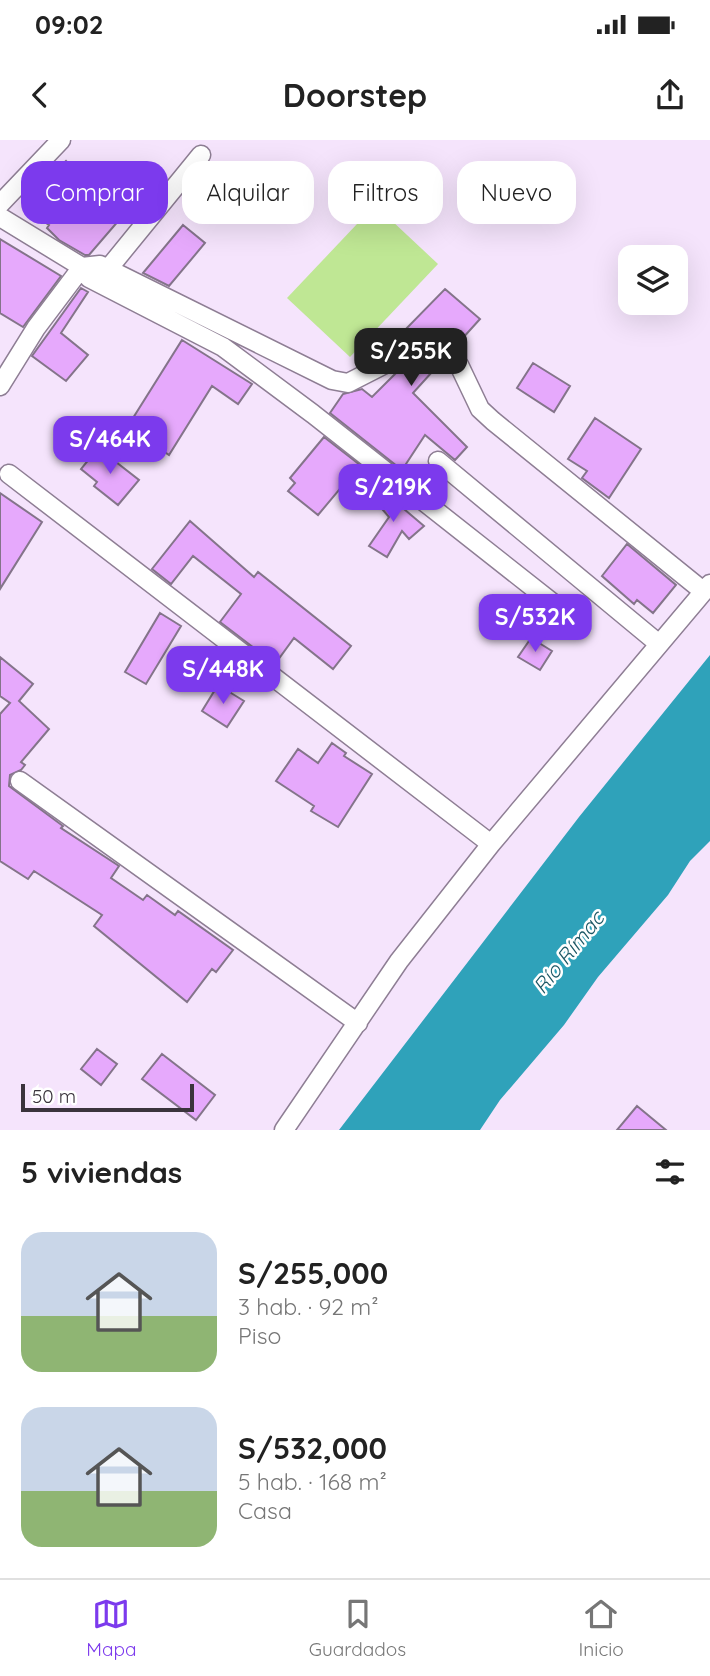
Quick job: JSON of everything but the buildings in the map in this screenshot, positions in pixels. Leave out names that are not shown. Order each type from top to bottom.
[{"type":"street","points":[[0,204],[61,140]]},
{"type":"street","points":[[108,269],[201,155]]},
{"type":"street","points":[[0,217],[82,267],[89,278],[223,347],[313,414],[573,619]]},
{"type":"street","points":[[0,386],[36,328],[82,267],[100,265],[332,380],[348,383],[393,360]]},
{"type":"street","points":[[284,1130],[399,961],[491,844],[707,587],[492,421],[480,409],[459,365]]},
{"type":"street","points":[[438,461],[659,644]]},
{"type":"street","points":[[9,474],[491,844]]},
{"type":"street","points":[[20,780],[358,1023]]},
{"type":"green space","points":[[357,224],[395,224],[438,264],[350,357],[287,298]]},
{"type":"water","name":"Río Rímac","points":[[710,655],[710,841],[690,861],[668,895],[598,977],[564,1025],[500,1100],[480,1130],[339,1130],[579,817]]}]
